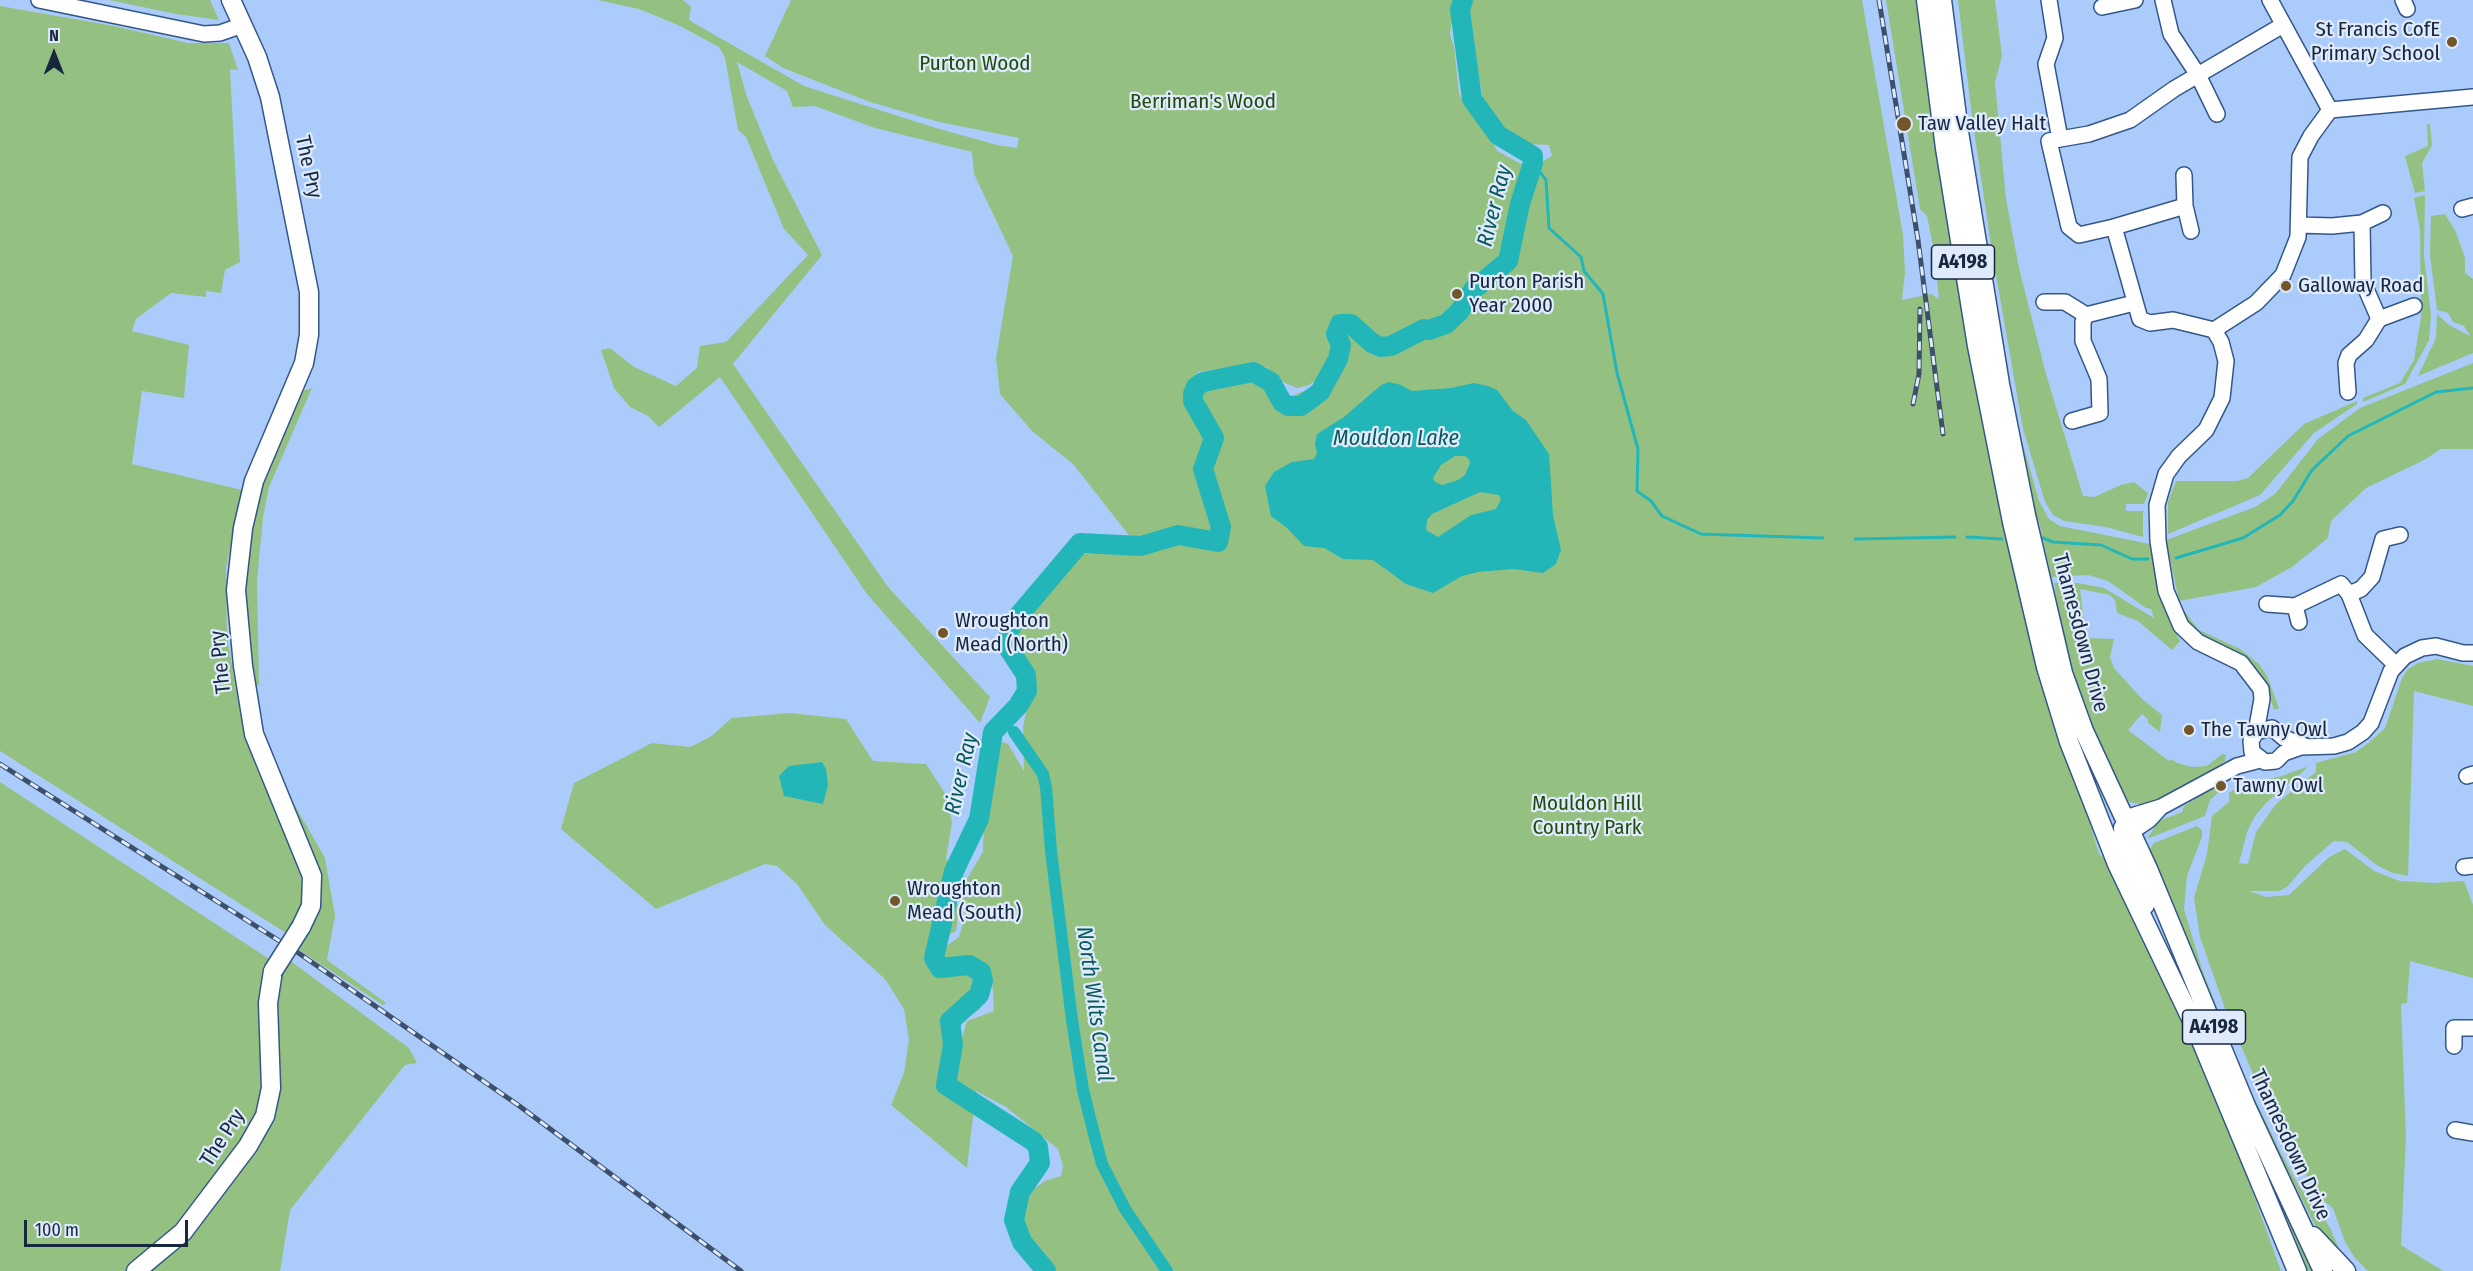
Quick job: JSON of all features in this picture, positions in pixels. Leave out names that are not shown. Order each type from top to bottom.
[{"type":"main road","name":"The Pry","points":[[136,1271],[183,1232],[236,1162],[265,1116],[272,1088],[268,1003],[273,971],[301,927],[311,906],[312,876],[254,734],[243,666],[236,590],[242,538],[254,481],[304,363],[309,335],[309,292],[270,97],[243,25],[231,0]]},
{"type":"main road","name":"Thamesdown Drive","points":[[1926,0],[1945,148],[1977,346],[2020,522],[2063,723],[2117,830],[2324,1271]]},
{"type":"main road","name":"Thamesdown Drive","points":[[1942,0],[2020,522]]},
{"type":"main road","name":"Thamesdown Drive","points":[[2037,598],[2117,830],[2144,897],[2147,926],[2201,1041],[2297,1271]]},
{"type":"main road","points":[[2300,1221],[2346,1271]]},
{"type":"street","points":[[39,0],[204,33],[220,33],[243,25]]},
{"type":"street","points":[[2049,0],[2055,38],[2046,64],[2060,139]]},
{"type":"street","points":[[2102,7],[2135,0]]},
{"type":"street","points":[[2163,0],[2171,34],[2198,75],[2217,114]]},
{"type":"street","points":[[2270,0],[2330,110]]},
{"type":"street","points":[[2186,206],[2082,235],[2071,231],[2049,141],[2123,123],[2143,113],[2174,89],[2283,25]]},
{"type":"street","points":[[2214,330],[2256,303],[2276,284],[2294,253],[2299,225],[2300,157],[2311,136],[2330,110],[2473,97]]},
{"type":"street","points":[[2184,175],[2186,206],[2191,231]]},
{"type":"street","points":[[2299,225],[2362,224],[2383,213]]},
{"type":"street","points":[[2362,224],[2363,282],[2379,319]]},
{"type":"street","points":[[2114,227],[2137,315],[2146,323],[2173,320],[2214,330],[2221,342],[2226,361],[2222,398],[2206,430],[2179,456],[2166,474],[2157,505],[2160,555],[2170,602],[2181,626],[2198,642],[2246,668],[2261,689],[2262,699],[2256,732],[2251,741],[2256,754],[2271,762],[2282,740]]},
{"type":"street","points":[[2044,302],[2065,302],[2086,315],[2134,303]]},
{"type":"street","points":[[2348,392],[2347,357],[2366,340],[2379,319],[2414,306]]},
{"type":"street","points":[[2072,421],[2100,413],[2099,379],[2083,341],[2083,322],[2086,315]]},
{"type":"street","points":[[2349,594],[2361,589],[2372,577],[2383,539],[2400,535]]},
{"type":"street","points":[[2266,604],[2295,606],[2338,584],[2349,594],[2365,634],[2396,665]]},
{"type":"street","points":[[2295,606],[2299,622]]},
{"type":"street","points":[[2256,732],[2267,727],[2282,740],[2305,746],[2342,744],[2363,732],[2377,713],[2387,680],[2405,656],[2422,648],[2436,646],[2463,654],[2473,653]]},
{"type":"street","points":[[2262,699],[2282,740]]},
{"type":"street","points":[[2117,830],[2256,754]]},
{"type":"street","points":[[2454,1046],[2454,1028],[2473,1028]]},
{"type":"street","points":[[2455,1130],[2473,1133]]},
{"type":"green space","points":[[109,0],[210,0],[219,20],[176,14]]},
{"type":"green space","name":"Mouldon Hill Country Park","points":[[598,0],[683,0],[691,7],[689,19],[692,22],[804,86],[936,128],[997,145],[1017,148],[1019,138],[939,122],[870,102],[783,68],[765,56],[791,0],[1454,0],[1450,35],[1454,47],[1459,93],[1465,106],[1491,137],[1497,151],[1525,166],[1525,176],[1512,208],[1506,261],[1497,273],[1468,294],[1455,315],[1445,323],[1405,328],[1390,341],[1371,342],[1365,340],[1362,331],[1351,321],[1345,319],[1328,326],[1327,333],[1332,343],[1333,333],[1344,324],[1356,341],[1364,345],[1391,342],[1416,331],[1444,327],[1479,289],[1502,274],[1513,257],[1516,224],[1540,163],[1552,156],[1549,145],[1526,144],[1503,129],[1483,99],[1466,9],[1467,0],[1862,0],[1903,235],[1905,273],[1902,300],[1931,294],[1939,299],[1934,250],[1927,216],[1920,209],[1886,0],[1917,0],[1947,221],[1987,447],[2020,600],[2025,602],[2099,854],[2113,866],[2212,1080],[2281,1271],[1056,1271],[1022,1228],[1022,1206],[1034,1189],[1045,1181],[1061,1176],[1063,1166],[1058,1149],[1006,1107],[976,1091],[967,1168],[891,1105],[904,1073],[909,1040],[904,1009],[885,979],[825,925],[797,884],[777,866],[765,864],[656,909],[561,829],[574,783],[652,743],[690,747],[710,737],[732,718],[790,713],[846,719],[873,761],[926,764],[946,795],[952,822],[946,859],[964,874],[953,889],[959,909],[956,931],[935,941],[927,956],[934,971],[956,970],[970,965],[983,976],[989,990],[980,1009],[963,1020],[958,1035],[961,1041],[967,1021],[994,1011],[992,979],[982,964],[943,961],[944,948],[959,937],[964,920],[958,894],[983,852],[985,788],[997,740],[1008,744],[1024,771],[1023,727],[1031,689],[1030,676],[1016,667],[1012,657],[1010,625],[1023,607],[1078,554],[1119,553],[1176,537],[1223,542],[1221,531],[1219,527],[1218,531],[1211,532],[1184,529],[1160,536],[1131,538],[1074,465],[1032,431],[1000,394],[996,358],[1013,256],[974,174],[972,152],[875,128],[815,106],[793,107],[787,91],[737,62],[747,97],[773,160],[822,255],[733,364],[888,587],[990,697],[980,723],[867,594],[720,377],[659,427],[648,416],[630,407],[614,388],[601,350],[610,348],[634,367],[676,386],[697,368],[700,346],[726,342],[808,255],[784,229],[746,137],[738,130],[725,58],[719,47],[678,25],[639,9]],"holes":[[[1246,365],[1266,367],[1283,382],[1297,388],[1309,385],[1329,371],[1324,379],[1309,389],[1284,399],[1258,375],[1243,373],[1199,379],[1193,385],[1190,397],[1193,408],[1210,425],[1213,436],[1211,441],[1203,424],[1188,408],[1188,386],[1198,372]]]},
{"type":"green space","points":[[1958,0],[1995,0],[2002,56],[1995,82],[2006,199],[2019,268],[2046,374],[2083,496],[2094,497],[2134,482],[2148,493],[2144,504],[2126,504],[2126,511],[2143,511],[2143,537],[2106,527],[2064,521],[2053,515],[2045,502],[2023,429],[1993,258],[1972,117]]},
{"type":"green space","points":[[0,6],[114,26],[188,43],[229,43],[238,70],[230,69],[240,262],[225,270],[221,293],[206,291],[206,297],[171,293],[136,319],[132,331],[189,345],[184,398],[142,391],[132,464],[242,490],[226,568],[227,637],[244,735],[257,769],[298,852],[303,900],[289,935],[0,751]]},
{"type":"green space","points":[[1961,82],[2010,389],[2039,501],[2049,519],[2060,526],[2150,544],[2158,587],[2167,616],[2180,641],[2172,650],[2138,621],[2117,613],[2115,600],[2110,595],[2080,589],[2086,638],[2114,639],[2110,657],[2114,668],[2142,699],[2162,715],[2160,732],[2148,723],[2148,719],[2142,714],[2128,730],[2169,761],[2171,759],[2192,767],[2207,766],[2222,754],[2226,755],[2225,761],[2216,769],[2145,805],[2130,802],[2122,797],[2086,722],[2051,598],[2056,597],[2054,583],[2078,583],[2104,588],[2154,618],[2151,609],[2146,608],[2108,581],[2088,575],[2051,577],[2039,521],[2034,521],[1984,257]]},
{"type":"green space","points":[[2427,124],[2430,124],[2432,145],[2422,163],[2425,191],[2415,193],[2405,156],[2428,146]]},
{"type":"green space","points":[[2425,195],[2424,256],[2431,315],[2429,340],[2405,384],[2363,402],[2363,398],[2400,383],[2414,360],[2421,317],[2420,230],[2414,198]]},
{"type":"green space","points":[[2445,214],[2456,232],[2465,258],[2465,273],[2473,279],[2473,353],[2418,376],[2436,338],[2437,314],[2449,325],[2470,336],[2464,326],[2453,322],[2448,313],[2437,310],[2430,255],[2431,216]]},
{"type":"green space","points":[[2473,363],[2473,449],[2441,449],[2424,460],[2366,488],[2331,521],[2328,538],[2292,567],[2256,587],[2179,601],[2166,540],[2255,507],[2275,494],[2318,439],[2360,408]]},
{"type":"green space","points":[[312,388],[269,487],[263,517],[257,580],[259,686],[249,679],[243,643],[246,524],[296,393]]},
{"type":"green space","points":[[2357,401],[2357,404],[2314,433],[2260,495],[2168,534],[2168,502],[2176,481],[2237,481],[2248,478],[2304,424]]},
{"type":"green space","points":[[2184,611],[2199,630],[2240,649],[2259,664],[2267,676],[2279,708],[2274,710],[2268,691],[2207,642],[2179,614]]},
{"type":"green space","points":[[2437,659],[2473,666],[2473,706],[2414,691],[2408,876],[2393,873],[2378,866],[2347,842],[2334,841],[2306,865],[2287,887],[2279,891],[2249,891],[2266,897],[2289,895],[2329,857],[2345,849],[2374,871],[2400,881],[2434,883],[2464,881],[2473,905],[2473,978],[2410,961],[2407,1003],[2401,1004],[2406,1137],[2401,1245],[2443,1271],[2368,1271],[2355,1258],[2345,1242],[2333,1208],[2319,1197],[2296,1157],[2282,1140],[2238,1039],[2237,1043],[2200,937],[2194,898],[2207,854],[2212,816],[2229,802],[2229,793],[2243,784],[2282,776],[2306,767],[2255,816],[2247,832],[2239,863],[2248,864],[2256,832],[2276,804],[2316,772],[2316,763],[2356,752],[2371,741],[2385,728],[2402,678],[2408,669],[2418,663]]},
{"type":"green space","points":[[278,776],[325,858],[335,916],[327,960],[386,1003],[383,1005],[293,946],[317,883]]},
{"type":"green space","points":[[0,782],[272,961],[265,1072],[260,1109],[241,1146],[180,1226],[125,1271],[0,1271]]},
{"type":"green space","points":[[2216,785],[2221,790],[2210,800],[2205,816],[2147,839],[2159,821],[2182,812],[2184,806]]},
{"type":"green space","points":[[2197,826],[2202,830],[2202,837],[2187,876],[2184,909],[2202,969],[2244,1077],[2281,1153],[2300,1188],[2317,1207],[2330,1228],[2341,1253],[2358,1271],[2351,1271],[2318,1231],[2277,1150],[2240,1071],[2149,850],[2154,843]]},
{"type":"green space","points":[[2134,862],[2317,1271],[2304,1271]]},
{"type":"green space","points":[[285,957],[409,1048],[417,1063],[405,1065],[290,1210],[280,1271],[143,1271],[259,1138],[275,989]]},
{"type":"water","name":"Mouldon Lake","points":[[1389,382],[1412,391],[1451,388],[1474,383],[1497,390],[1513,411],[1526,420],[1549,454],[1553,515],[1561,550],[1556,564],[1543,573],[1513,569],[1478,572],[1462,576],[1433,593],[1406,584],[1373,560],[1343,559],[1324,548],[1304,546],[1287,528],[1271,516],[1265,486],[1274,472],[1292,462],[1314,459],[1317,453],[1315,444],[1317,434],[1344,417],[1381,385]],"holes":[[[1455,456],[1465,456],[1469,459],[1470,463],[1465,475],[1442,485],[1435,482],[1433,478],[1441,465]],[[1480,492],[1499,495],[1501,499],[1496,509],[1471,515],[1438,537],[1426,530],[1427,520],[1432,514]]]},
{"type":"water","points":[[822,762],[826,769],[828,785],[823,804],[784,796],[779,776],[789,766]]},
{"type":"waterway","name":"River Ray","points":[[1046,1271],[1022,1242],[1014,1220],[1020,1192],[1040,1163],[1038,1147],[1033,1141],[946,1085],[953,1045],[950,1021],[979,995],[983,981],[981,972],[969,965],[940,968],[934,958],[954,871],[979,819],[993,732],[1018,706],[1027,691],[1026,675],[1009,649],[1009,631],[1014,621],[1080,543],[1141,546],[1178,535],[1218,542],[1221,527],[1203,469],[1214,438],[1193,401],[1196,387],[1203,382],[1253,372],[1271,382],[1282,402],[1288,406],[1301,406],[1320,392],[1338,359],[1341,345],[1336,334],[1340,324],[1351,324],[1372,343],[1381,347],[1391,346],[1424,329],[1429,330],[1446,324],[1459,312],[1474,289],[1508,261],[1533,156],[1498,135],[1472,99],[1460,10],[1463,0]]},
{"type":"waterway","points":[[1533,163],[1546,180],[1549,228],[1581,257],[1584,271],[1603,294],[1617,373],[1638,449],[1637,491],[1651,501],[1662,516],[1701,534],[1823,538]]},
{"type":"waterway","points":[[2176,558],[2243,538],[2280,515],[2293,501],[2312,470],[2348,436],[2436,392],[2473,388]]},
{"type":"waterway","points":[[1855,539],[1955,537]]},
{"type":"waterway","points":[[1967,537],[2002,539]]},
{"type":"waterway","points":[[2043,538],[2053,542],[2101,545],[2132,559],[2148,559]]},
{"type":"waterway","name":"North Wilts Canal","points":[[1014,732],[1043,774],[1046,787],[1051,851],[1072,1020],[1083,1090],[1102,1164],[1125,1209],[1167,1271]]},
{"type":"railway","points":[[1879,0],[1918,240],[1943,434]]},
{"type":"railway","points":[[1913,404],[1919,374],[1920,309]]},
{"type":"railway","points":[[0,764],[300,954],[518,1105],[741,1271]]},
{"type":"place","name":"St Francis CofE Primary School","points":[[2452,42]]},
{"type":"place","name":"Taw Valley Halt","points":[[1904,124]]},
{"type":"place","name":"Galloway Road","points":[[2286,286]]},
{"type":"place","name":"Purton Parish Year 2000","points":[[1457,294]]},
{"type":"place","name":"Wroughton Mead (North)","points":[[943,633]]},
{"type":"place","name":"The Tawny Owl","points":[[2189,730]]},
{"type":"place","name":"Tawny Owl","points":[[2221,786]]},
{"type":"place","name":"Wroughton Mead (South)","points":[[895,901]]},
{"type":"park label","name":"Purton Wood","points":[[975,64]]},
{"type":"park label","name":"Berriman's Wood","points":[[1203,102]]}]
